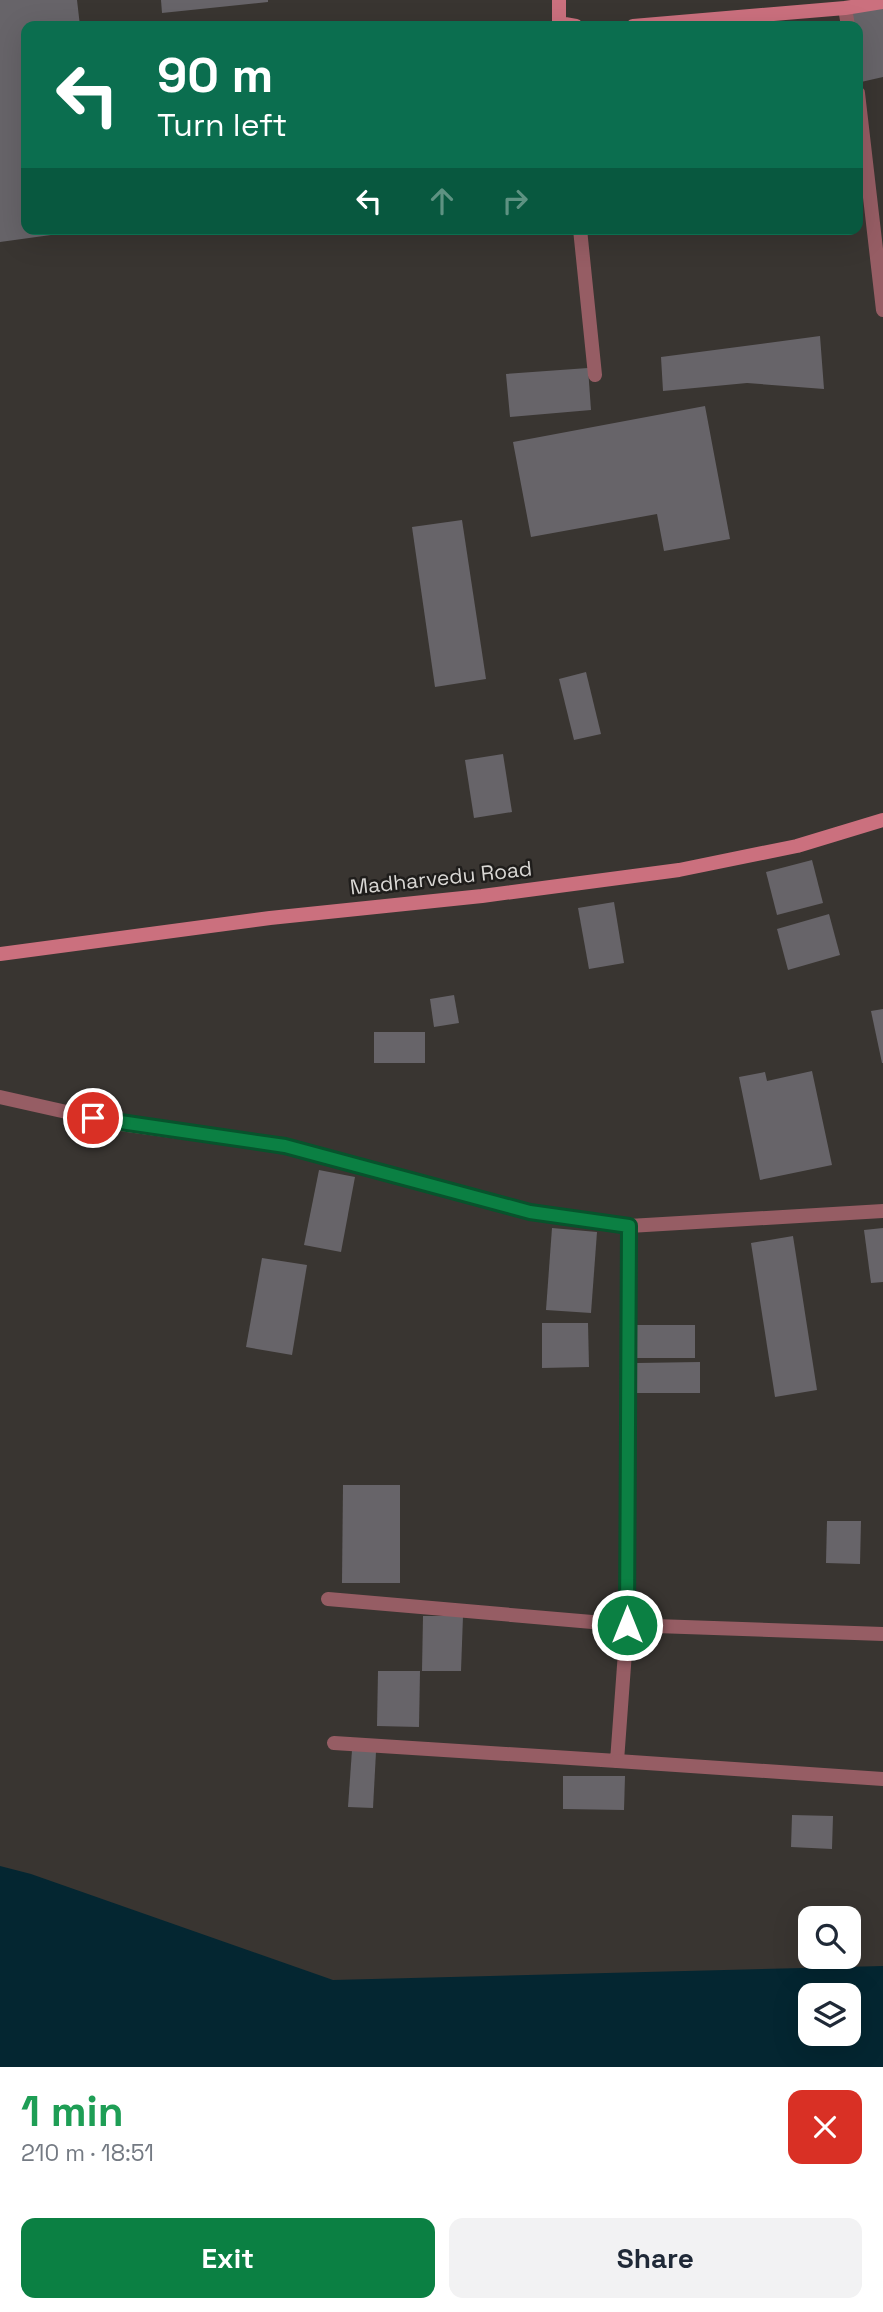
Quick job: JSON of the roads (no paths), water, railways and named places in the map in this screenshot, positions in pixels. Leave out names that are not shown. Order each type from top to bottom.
[{"type":"street","points":[[559,0],[560,21]]},
{"type":"street","points":[[692,21],[845,8],[883,2]]},
{"type":"street","points":[[845,8],[847,21]]},
{"type":"street","points":[[863,124],[878,215],[883,310]]},
{"type":"street","points":[[581,235],[595,376]]},
{"type":"street","name":"Madharvedu Road","points":[[0,954],[270,918],[482,896],[679,870],[797,846],[883,820]]},
{"type":"street","points":[[0,1097],[120,1124],[285,1146],[530,1212],[629,1226],[883,1211]]},
{"type":"street","points":[[617,1761],[627,1625],[629,1226]]},
{"type":"street","points":[[328,1599],[627,1625],[883,1634]]},
{"type":"street","points":[[334,1743],[883,1779]]},
{"type":"water","points":[[0,1866],[31,1874],[333,1980],[798,1968],[861,1969],[861,1967],[883,1966],[883,2067],[0,2067]]}]
